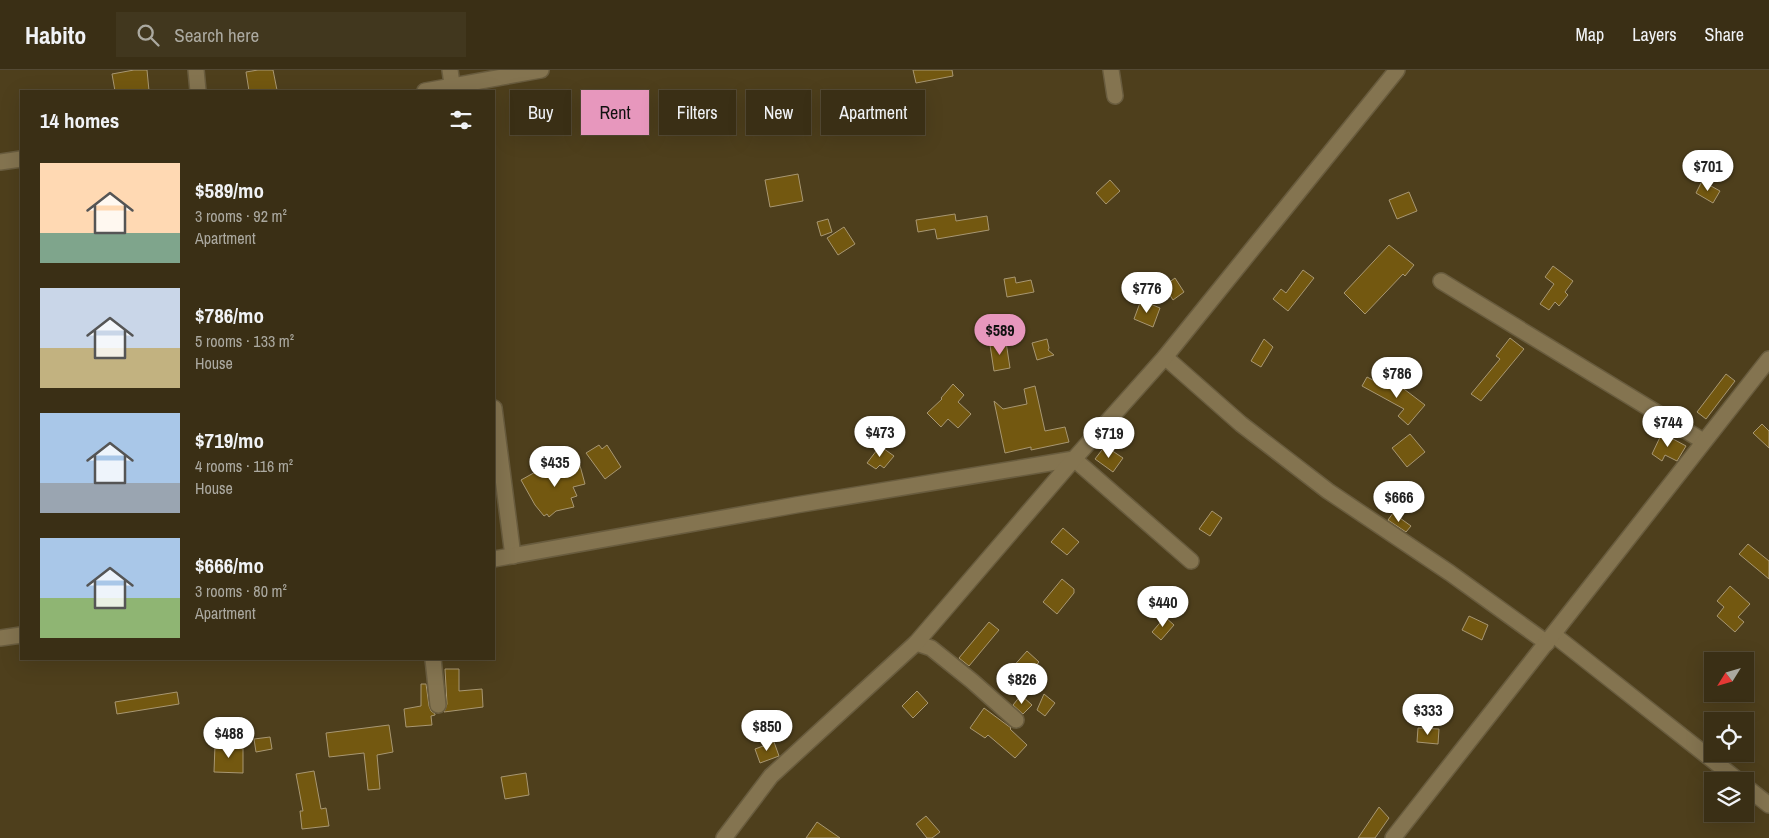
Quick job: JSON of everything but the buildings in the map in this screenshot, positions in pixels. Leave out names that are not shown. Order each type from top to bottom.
[{"type":"street","points":[[196,70],[198,90]]},
{"type":"street","points":[[450,70],[452,89]]},
{"type":"street","points":[[438,90],[452,89],[541,70]]},
{"type":"street","points":[[1111,70],[1114,96]]},
{"type":"street","points":[[724,838],[771,776],[916,643],[1074,459],[1166,357],[1397,70]]},
{"type":"street","points":[[0,162],[20,159]]},
{"type":"street","points":[[1441,281],[1703,441]]},
{"type":"street","points":[[1166,357],[1241,424],[1320,485],[1550,639],[1727,772]]},
{"type":"street","points":[[1393,838],[1769,359]]},
{"type":"street","points":[[495,416],[513,556]]},
{"type":"street","points":[[495,559],[796,505],[1074,459]]},
{"type":"street","points":[[1074,459],[1191,561]]},
{"type":"street","points":[[0,638],[20,635]]},
{"type":"street","points":[[916,643],[932,648],[1016,720]]},
{"type":"street","points":[[433,660],[438,705]]},
{"type":"street","points":[[1754,793],[1769,805]]}]
